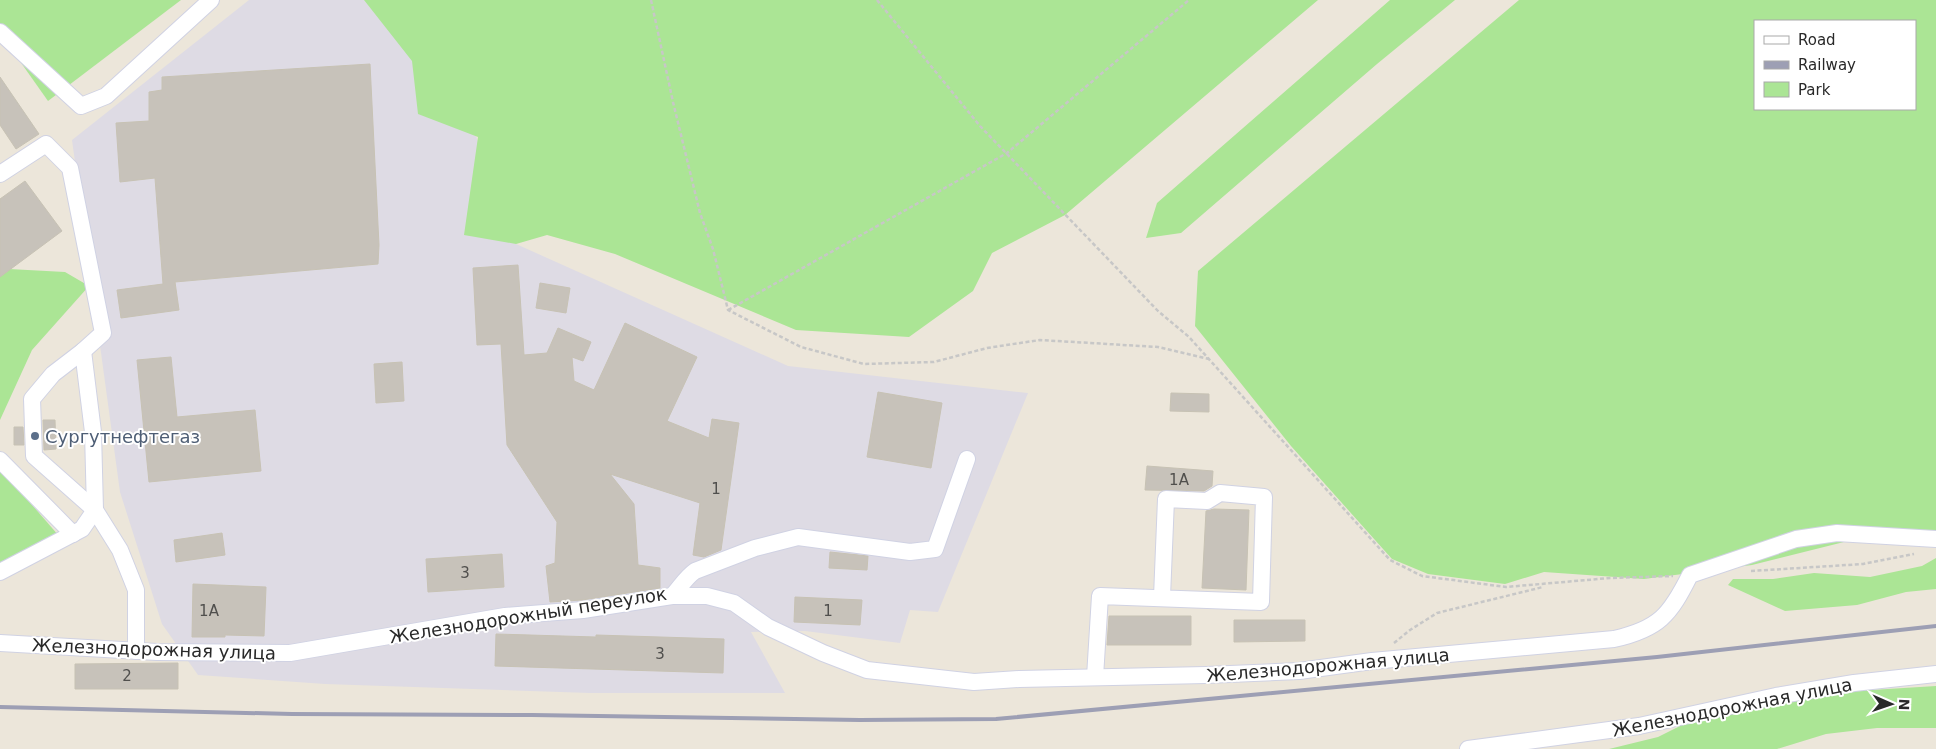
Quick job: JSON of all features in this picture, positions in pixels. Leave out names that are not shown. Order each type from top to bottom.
[{"type":"street","points":[[0,32],[81,106],[106,96],[211,0]]},
{"type":"street","points":[[0,174],[46,144],[70,168],[103,333],[53,374],[32,399],[34,456],[95,510],[120,550],[136,590],[136,651]]},
{"type":"street","points":[[0,572],[82,529],[95,510],[93,432],[83,351]]},
{"type":"street","name":"Железнодорожный переулок","points":[[368,639],[505,616],[583,610],[672,596],[686,577],[695,571],[755,548],[798,536],[910,552],[935,549],[967,459]]},
{"type":"street","points":[[0,460],[73,534]]},
{"type":"street","points":[[1095,677],[1100,596],[1261,602],[1264,497],[1220,493],[1207,501],[1166,500],[1162,597]]},
{"type":"street","points":[[1690,575],[1796,538],[1837,533],[1936,539]]},
{"type":"street","name":"Железнодорожная улица","points":[[672,596],[707,596],[734,603],[768,626],[823,653],[867,670],[974,682],[1095,677],[1206,676],[1299,671],[1372,661],[1614,639],[1639,634],[1658,622],[1676,602],[1690,575]]},
{"type":"street","name":"Железнодорожная улица","points":[[0,643],[136,651],[290,653],[368,639]]},
{"type":"street","name":"Железнодорожная улица","points":[[1468,749],[1639,726],[1776,696],[1854,683],[1936,674]]},
{"type":"path","points":[[651,0],[672,102],[700,213],[713,249],[728,310],[801,347],[864,364],[934,362],[987,348],[1040,340],[1158,347],[1209,359]]},
{"type":"path","points":[[877,0],[980,126],[1158,310],[1189,337],[1390,560],[1422,576],[1506,587],[1546,585],[1572,581],[1690,575]]},
{"type":"path","points":[[728,310],[1007,153],[1190,0]]},
{"type":"path","points":[[1747,571],[1862,564],[1919,552]]},
{"type":"path","points":[[1372,661],[1410,630],[1437,613],[1488,599],[1572,581]]},
{"type":"shaded area","points":[[249,0],[404,0],[455,80],[516,244],[788,366],[1028,393],[938,612],[910,610],[900,643],[805,631],[751,632],[785,693],[590,693],[325,684],[198,675],[162,624],[120,492],[72,140]]},
{"type":"green space","points":[[0,0],[181,0],[48,101],[0,33]]},
{"type":"green space","points":[[364,0],[1318,0],[1065,215],[992,253],[973,291],[909,337],[796,330],[615,254],[547,235],[516,244],[464,235],[478,137],[418,114],[412,61]]},
{"type":"green space","points":[[1390,0],[1455,0],[1377,64],[1181,233],[1146,238],[1157,203]]},
{"type":"green space","points":[[1519,0],[1936,0],[1936,539],[1848,541],[1752,565],[1644,579],[1544,572],[1505,584],[1428,574],[1392,559],[1291,446],[1195,326],[1198,271]]},
{"type":"green space","points":[[0,267],[65,272],[89,286],[32,350],[0,420]]},
{"type":"green space","points":[[0,468],[59,536],[0,568]]},
{"type":"green space","points":[[1936,558],[1936,589],[1906,592],[1857,605],[1785,611],[1728,585],[1733,579],[1773,579],[1814,573],[1870,577],[1922,566]]},
{"type":"green space","points":[[1936,686],[1936,728],[1877,728],[1826,734],[1777,749],[1609,749],[1658,737],[1704,714],[1823,693]]},
{"type":"building","points":[[370,64],[379,245],[378,264],[175,282],[179,310],[121,318],[117,290],[163,284],[155,178],[120,182],[116,123],[149,121],[149,92],[162,90],[162,77]]},
{"type":"building","points":[[0,77],[39,134],[16,149],[0,125]]},
{"type":"building","points":[[25,181],[62,231],[0,277],[0,199]]},
{"type":"building","points":[[518,265],[524,355],[547,353],[558,328],[591,342],[583,361],[572,357],[574,381],[594,390],[625,323],[697,357],[667,421],[709,438],[712,419],[739,423],[721,550],[704,557],[693,555],[700,503],[610,474],[634,504],[638,565],[660,568],[660,588],[582,600],[550,602],[546,566],[555,563],[557,522],[507,445],[501,344],[477,345],[473,268]]},
{"type":"building","points":[[540,283],[570,288],[566,313],[536,308]]},
{"type":"building","points":[[171,357],[177,417],[255,410],[261,471],[149,482],[137,360]]},
{"type":"building","points":[[402,362],[404,401],[376,403],[374,364]]},
{"type":"building","points":[[878,392],[942,403],[931,468],[867,457]]},
{"type":"building","points":[[1171,393],[1209,394],[1209,412],[1170,411]]},
{"type":"building","points":[[43,420],[55,420],[56,449],[44,450]]},
{"type":"building","points":[[14,427],[23,427],[24,445],[14,445]]},
{"type":"building","points":[[1147,466],[1213,471],[1212,486],[1204,491],[1145,490]]},
{"type":"building","points":[[1214,509],[1249,510],[1246,590],[1202,588],[1206,511]]},
{"type":"building","points":[[222,533],[225,555],[176,562],[174,540]]},
{"type":"building","points":[[830,552],[868,556],[867,570],[829,568]]},
{"type":"building","points":[[502,554],[504,587],[428,592],[426,559]]},
{"type":"building","points":[[193,584],[266,587],[264,636],[225,635],[225,637],[192,637]]},
{"type":"building","points":[[795,597],[862,600],[860,625],[794,622]]},
{"type":"building","points":[[1109,616],[1191,616],[1191,645],[1107,645]]},
{"type":"building","points":[[1234,620],[1305,620],[1305,641],[1234,642]]},
{"type":"building","points":[[496,634],[724,639],[723,673],[495,666]]},
{"type":"building","points":[[178,663],[178,689],[75,689],[75,664]]},
{"type":"railway","points":[[0,707],[292,714],[532,715],[860,720],[996,719],[1657,657],[1936,626]]},
{"type":"place","name":"Сургутнефтегаз","points":[[35,436]]}]
